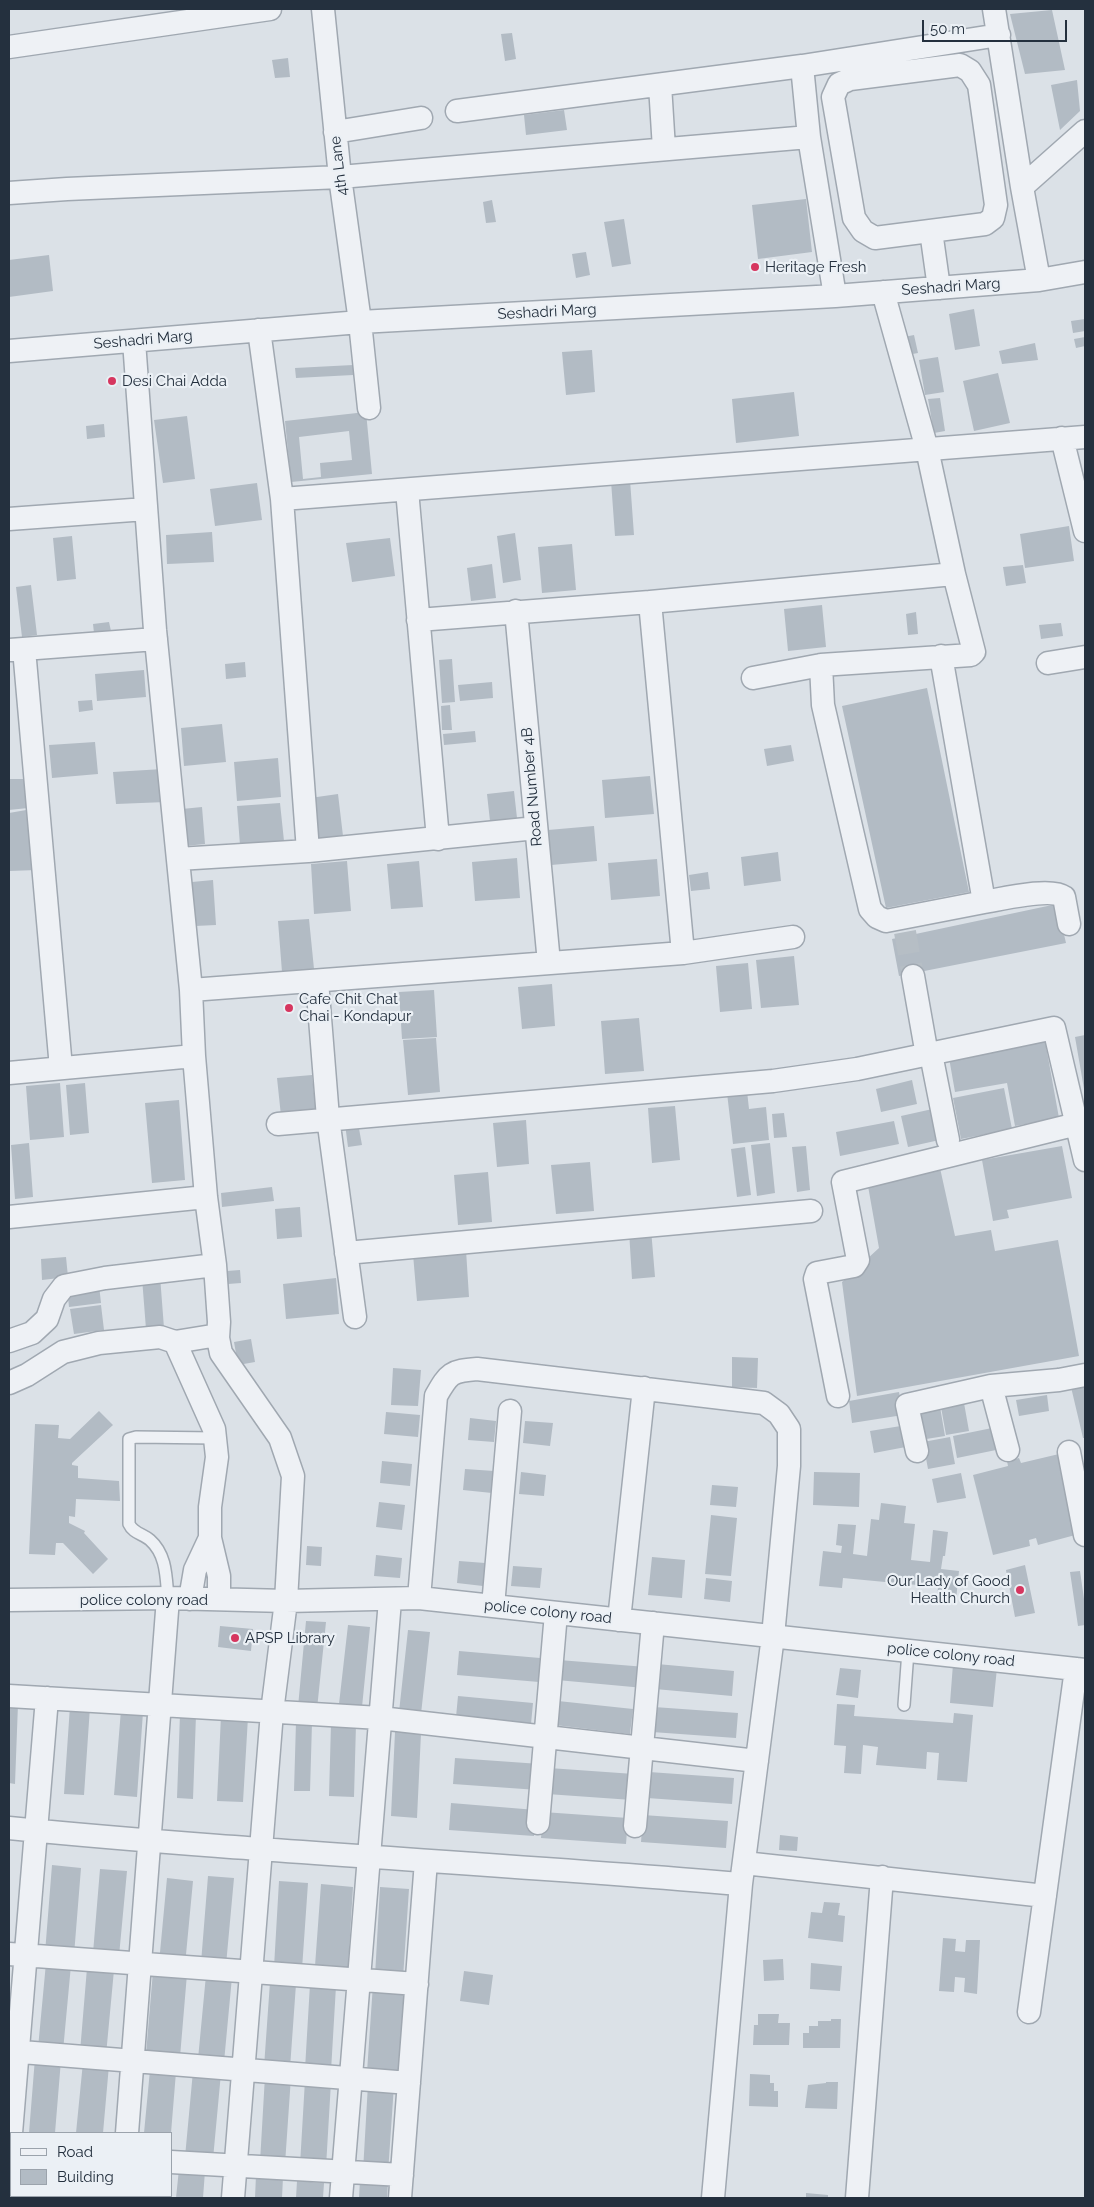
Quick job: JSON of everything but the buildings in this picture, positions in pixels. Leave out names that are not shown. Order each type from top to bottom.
[{"type":"street","points":[[9,47],[190,14],[270,9]]},
{"type":"street","name":"4th Lane","points":[[323,9],[340,177],[360,322],[369,408]]},
{"type":"street","points":[[994,9],[1022,187],[1039,280]]},
{"type":"street","points":[[457,111],[802,66],[999,35]]},
{"type":"street","points":[[960,65],[970,72],[979,85],[996,205],[993,218],[985,224],[931,231],[876,238],[863,231],[854,218],[833,97],[839,84],[850,79],[960,65]]},
{"type":"street","points":[[802,66],[810,137],[835,296]]},
{"type":"street","points":[[660,85],[664,149]]},
{"type":"street","points":[[335,132],[421,118]]},
{"type":"street","points":[[1022,187],[1085,131]]},
{"type":"street","points":[[9,194],[76,188],[340,177],[810,137]]},
{"type":"street","points":[[931,231],[939,288]]},
{"type":"street","name":"Seshadri Marg","points":[[9,351],[360,322],[835,296],[1039,280],[1085,272]]},
{"type":"street","points":[[754,678],[821,665],[940,656],[971,656],[974,652],[954,574],[927,449],[883,292]]},
{"type":"street","points":[[259,330],[282,499],[308,851]]},
{"type":"street","points":[[134,341],[156,639],[192,990],[194,1056],[206,1197],[220,1322],[218,1335],[222,1353],[280,1438],[293,1476],[286,1602],[272,1712],[233,2198]]},
{"type":"street","points":[[282,499],[1085,437]]},
{"type":"street","points":[[1062,438],[1085,531]]},
{"type":"street","points":[[407,490],[438,839]]},
{"type":"street","points":[[9,520],[146,509]]},
{"type":"street","points":[[418,620],[650,602],[954,574]]},
{"type":"street","points":[[650,602],[683,953]]},
{"type":"street","name":"Road Number 4B","points":[[516,611],[549,964]]},
{"type":"street","points":[[62,1068],[16,650],[156,639]]},
{"type":"street","points":[[940,656],[984,902]]},
{"type":"street","points":[[1048,664],[1085,657]]},
{"type":"street","points":[[821,665],[823,705],[870,909],[877,917],[903,925],[984,902],[1038,894],[1060,894],[1064,897],[1068,924]]},
{"type":"street","points":[[178,859],[308,851],[536,828]]},
{"type":"street","points":[[192,990],[683,953],[793,937]]},
{"type":"street","points":[[913,976],[948,1140]]},
{"type":"street","points":[[316,981],[328,1118],[355,1317]]},
{"type":"street","points":[[278,1124],[328,1118],[773,1081],[857,1069],[1054,1028],[1085,1160]]},
{"type":"street","points":[[9,1073],[194,1056]]},
{"type":"street","points":[[838,1396],[815,1279],[817,1273],[854,1266],[858,1260],[843,1182],[1077,1124]]},
{"type":"street","points":[[9,1217],[206,1197]]},
{"type":"street","points":[[346,1253],[811,1211]]},
{"type":"street","points":[[9,1341],[32,1333],[47,1319],[54,1298],[64,1286],[105,1278],[215,1266]]},
{"type":"street","points":[[9,1383],[63,1352],[99,1343],[160,1337],[176,1342],[218,1335]]},
{"type":"street","points":[[176,1342],[214,1429],[217,1457],[210,1507],[210,1538],[219,1576],[218,1600]]},
{"type":"street","points":[[419,1598],[436,1396],[446,1377],[456,1371],[477,1369],[764,1403],[779,1414],[789,1429],[789,1466],[773,1636],[742,1874],[713,2198]]},
{"type":"street","points":[[916,1451],[907,1405],[991,1386],[1059,1380],[1085,1374]]},
{"type":"street","points":[[991,1386],[1008,1450]]},
{"type":"street","points":[[620,1620],[644,1388]]},
{"type":"street","points":[[494,1606],[510,1411]]},
{"type":"street","points":[[1069,1452],[1085,1535]]},
{"type":"street","points":[[127,2132],[160,1705],[179,1599],[210,1538]]},
{"type":"street","name":"police colony road","points":[[9,1600],[179,1599],[286,1602],[419,1598],[1080,1670]]},
{"type":"street","points":[[340,2198],[390,1600]]},
{"type":"street","points":[[538,1824],[556,1613]]},
{"type":"street","points":[[635,1826],[653,1623]]},
{"type":"street","points":[[1029,2012],[1080,1670]]},
{"type":"street","points":[[9,1696],[380,1718],[757,1761]]},
{"type":"street","points":[[10,2132],[17,1955],[36,1831],[47,1698]]},
{"type":"street","points":[[9,1828],[260,1850],[426,1861],[742,1874],[882,1877],[1045,1896]]},
{"type":"street","points":[[400,2198],[426,1861]]},
{"type":"street","points":[[857,2198],[882,1877]]},
{"type":"street","points":[[17,1955],[417,1984]]},
{"type":"street","points":[[13,2052],[409,2083]]},
{"type":"street","points":[[172,2162],[402,2175]]},
{"type":"lane","points":[[179,1599],[162,1555],[150,1540],[131,1529],[129,1524],[129,1439],[136,1437],[215,1438]]},
{"type":"lane","points":[[904,1705],[908,1650]]},
{"type":"tunnel","points":[[905,932],[913,976]]},
{"type":"place","name":"Heritage Fresh","points":[[755,267]]},
{"type":"place","name":"Desi Chai Adda","points":[[112,381]]},
{"type":"place","name":"Cafe Chit Chat Chai - Kondapur","points":[[289,1008]]},
{"type":"place","name":"Our Lady of Good Health Church","points":[[1020,1590]]},
{"type":"place","name":"APSP Library","points":[[235,1638]]}]
